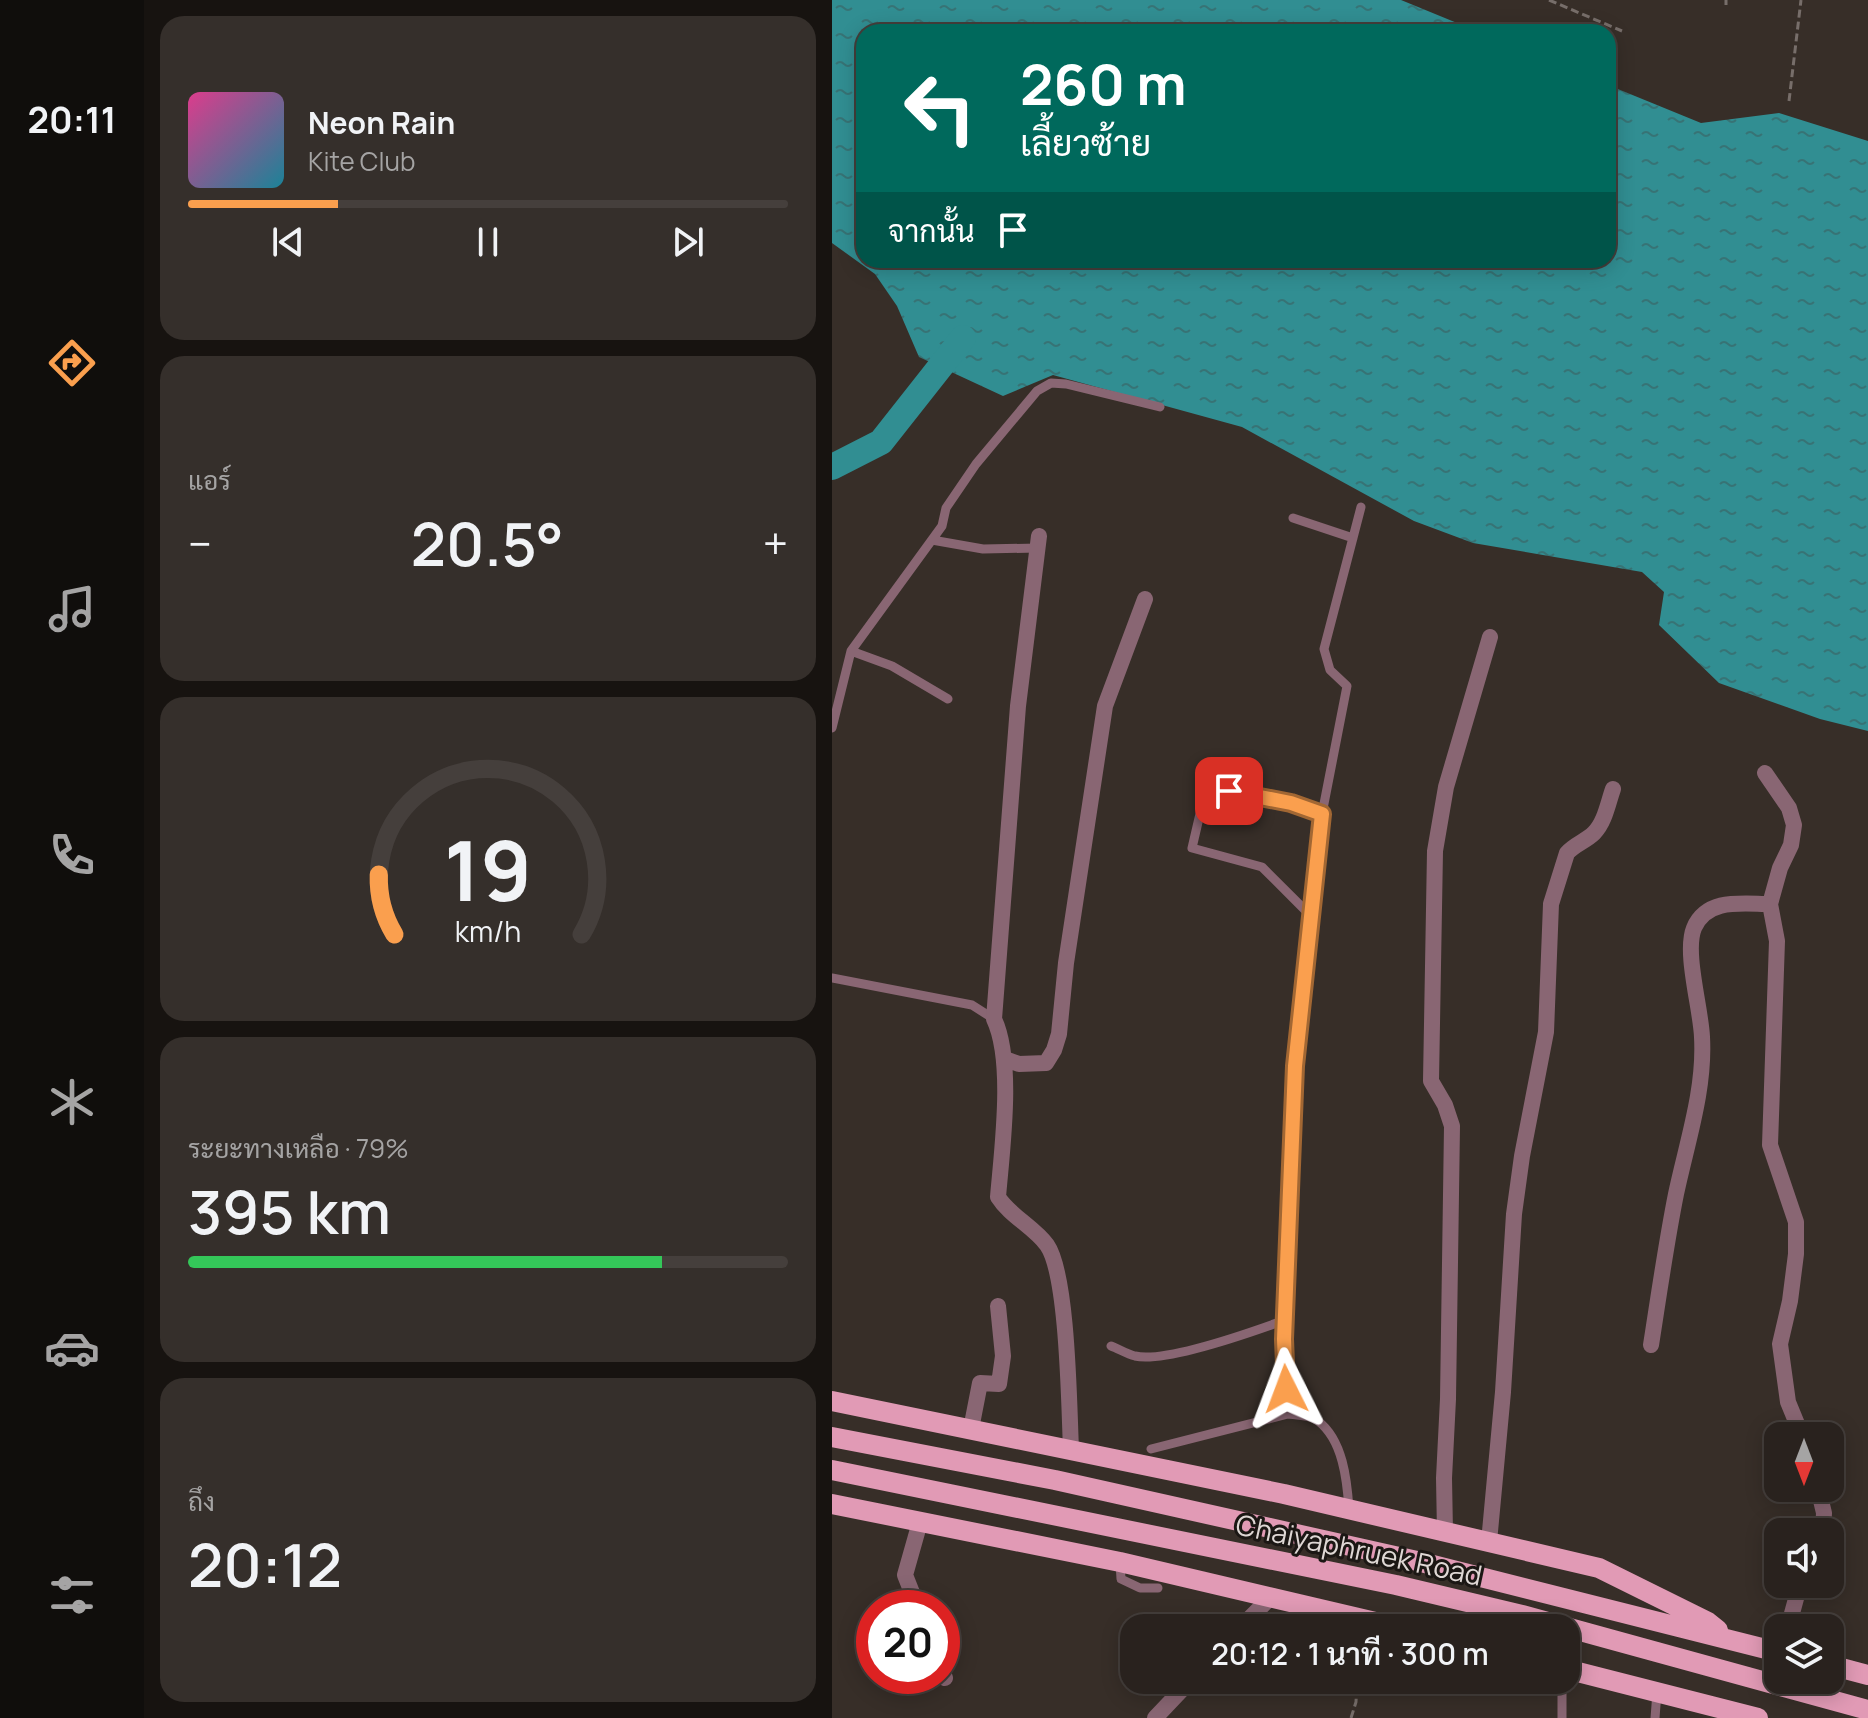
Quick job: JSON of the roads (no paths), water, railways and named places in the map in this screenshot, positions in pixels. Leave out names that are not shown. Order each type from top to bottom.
[{"type":"main road","name":"Chaiyaphruek Road","points":[[832,1401],[1349,1509],[1599,1568],[1708,1622],[1728,1638]]},
{"type":"main road","name":"Chaiyaphruek Road","points":[[832,1437],[1055,1480],[1417,1561],[1764,1648]]},
{"type":"main road","name":"Chaiyaphruek Road","points":[[832,1470],[1438,1595],[1868,1710]]},
{"type":"main road","points":[[832,1504],[1120,1562],[1345,1614]]},
{"type":"main road","points":[[1844,1669],[1868,1675]]},
{"type":"main road","points":[[1580,1673],[1758,1718]]},
{"type":"main road","points":[[1836,1701],[1868,1717]]},
{"type":"street","points":[[1039,542],[1018,706],[994,1019],[1002,1036],[1005,1059],[998,1197],[1046,1244],[1058,1276],[1071,1449]]},
{"type":"street","points":[[1005,1059],[1019,1064],[1046,1063],[1059,1034],[1066,963],[1105,706],[1145,599]]},
{"type":"street","points":[[1445,1532],[1452,1126],[1445,1105],[1431,1081],[1435,851],[1446,787],[1490,637]]},
{"type":"street","points":[[1765,773],[1789,808],[1794,825],[1791,845],[1780,868],[1770,904],[1777,941],[1770,1145],[1796,1222],[1790,1301],[1780,1344],[1788,1402],[1796,1422]]},
{"type":"street","points":[[1489,1542],[1503,1392],[1514,1214],[1546,1032],[1551,904],[1567,853],[1593,835],[1600,825],[1613,789]]},
{"type":"street","points":[[1651,1345],[1674,1205],[1692,1135],[1703,1051],[1702,1022],[1691,950],[1694,928],[1706,913],[1719,904],[1770,904]]},
{"type":"street","points":[[971,1429],[980,1383],[999,1384],[1003,1356],[998,1306]]},
{"type":"street","points":[[911,1590],[905,1575],[920,1522]]},
{"type":"street","points":[[1254,1614],[1272,1596]]},
{"type":"street","points":[[1155,1718],[1178,1694]]},
{"type":"lane","points":[[832,728],[851,651],[942,526],[946,508],[976,464],[1037,391],[1048,384],[1066,384],[1160,407]]},
{"type":"lane","points":[[1288,1414],[1285,1320],[1295,1066],[1322,814],[1347,686],[1330,670],[1324,649],[1361,507]]},
{"type":"lane","points":[[1293,518],[1353,538]]},
{"type":"lane","points":[[932,540],[983,549],[1039,542]]},
{"type":"lane","points":[[851,651],[892,666],[948,699]]},
{"type":"lane","points":[[1310,915],[1262,867],[1192,848],[1206,788],[1251,793],[1322,814]]},
{"type":"lane","points":[[832,978],[972,1005],[994,1019]]},
{"type":"lane","points":[[1111,1346],[1137,1356],[1174,1353],[1224,1341],[1285,1320]]},
{"type":"lane","points":[[1151,1449],[1288,1414],[1316,1419],[1328,1431],[1339,1452],[1349,1509]]},
{"type":"lane","points":[[1120,1562],[1121,1579],[1140,1588],[1158,1588]]},
{"type":"lane","points":[[1655,1718],[1657,1692]]},
{"type":"lane","points":[[1562,1694],[1562,1718]]},
{"type":"water","points":[[832,0],[1401,0],[1460,24],[856,24],[856,260],[832,243]]},
{"type":"water","points":[[1616,88],[1701,123],[1779,113],[1868,141],[1868,731],[1820,719],[1719,683],[1659,625],[1664,592],[1642,572],[1473,543],[1414,521],[1242,427],[1053,375],[1003,396],[919,357],[897,306],[875,274],[867,268],[1616,268]]},
{"type":"waterway","points":[[832,467],[881,442],[963,338]]}]
